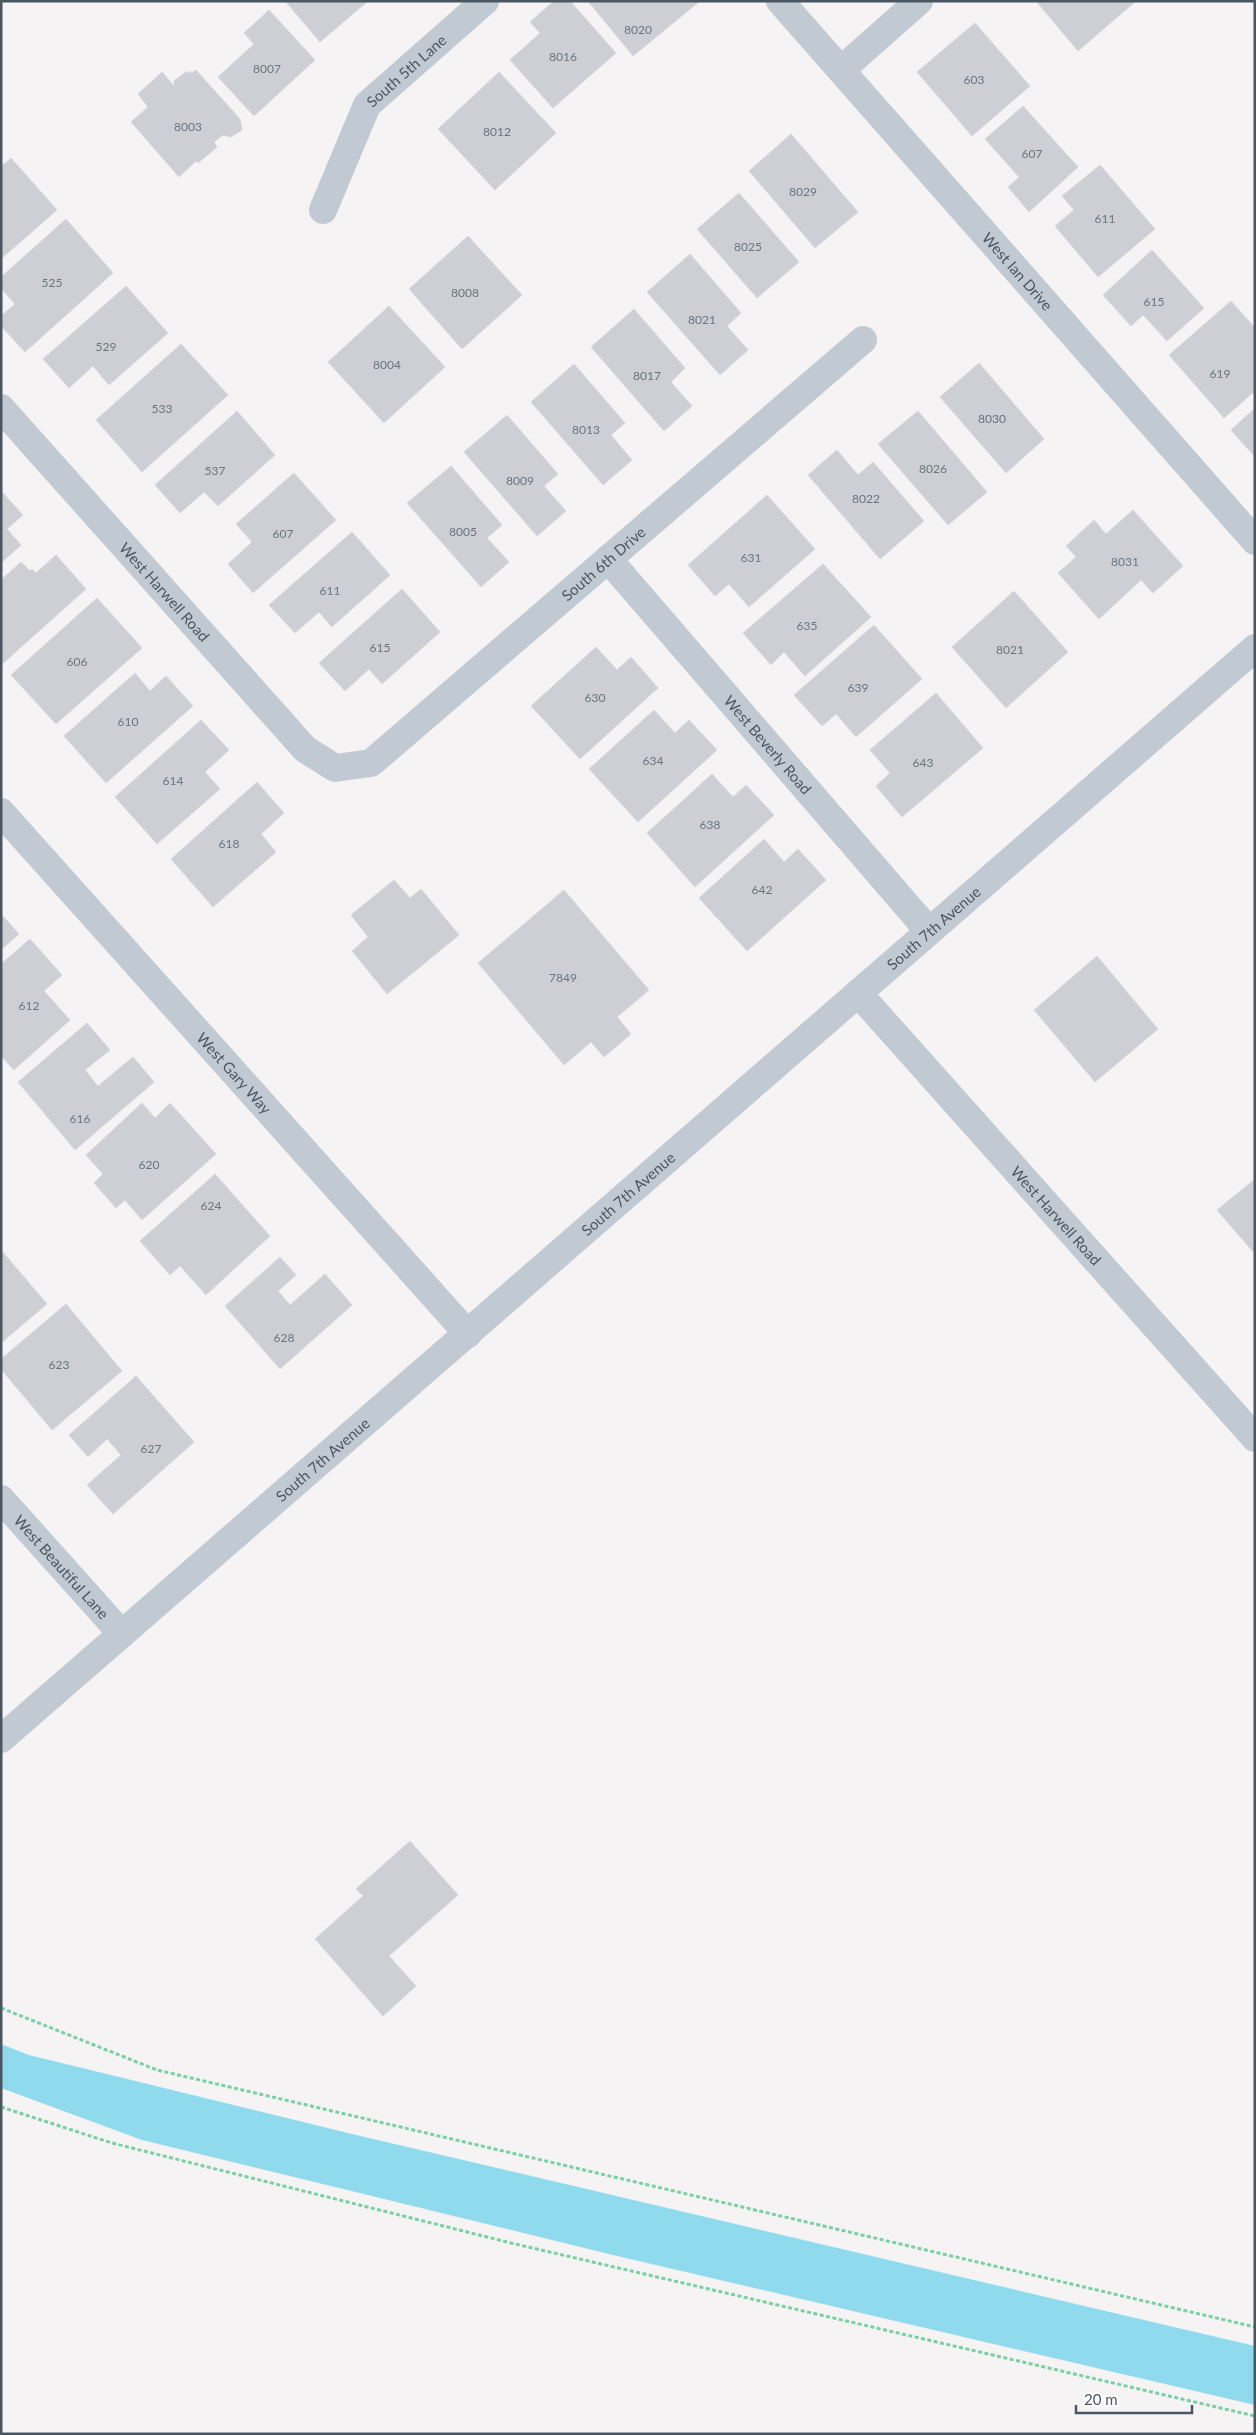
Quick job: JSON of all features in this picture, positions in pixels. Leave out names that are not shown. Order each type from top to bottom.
[{"type":"street","name":"South 5th Lane","points":[[323,210],[367,105],[485,1]]},
{"type":"street","name":"West Ian Drive","points":[[780,1],[1255,541]]},
{"type":"street","points":[[841,70],[919,1]]},
{"type":"street","name":"South 6th Drive","points":[[335,768],[371,763],[863,340]]},
{"type":"street","name":"West Harwell Road","points":[[1,408],[305,749],[335,768]]},
{"type":"street","name":"West Beverly Road","points":[[608,560],[928,930]]},
{"type":"street","name":"South 7th Avenue","points":[[1,1739],[468,1334],[928,930],[1255,648]]},
{"type":"street","name":"West Gary Way","points":[[1,812],[468,1334]]},
{"type":"street","name":"West Harwell Road","points":[[858,993],[1255,1438]]},
{"type":"street","name":"West Beautiful Lane","points":[[1,1499],[122,1634]]},
{"type":"path","points":[[1,2008],[157,2070],[1255,2327]]},
{"type":"path","points":[[1,2107],[112,2143],[511,2243],[1255,2416]]},
{"type":"water","points":[[1,2044],[29,2055],[352,2134],[1255,2346],[1255,2405],[613,2255],[142,2140],[1,2088]]},
{"type":"building","points":[[368,1],[320,42],[286,2]]},
{"type":"building","points":[[554,1],[570,1],[616,53],[553,108],[510,60],[540,33],[530,22]]},
{"type":"building","points":[[588,1],[700,1],[633,56]]},
{"type":"building","points":[[1036,1],[1136,1],[1078,51]]},
{"type":"building","points":[[269,10],[315,60],[254,116],[218,77],[254,44],[244,33]]},
{"type":"building","points":[[975,23],[1030,86],[972,136],[917,72]]},
{"type":"building","points":[[196,70],[240,119],[242,130],[231,137],[223,135],[214,142],[217,147],[198,163],[196,161],[179,177],[131,122],[148,107],[138,94],[162,72],[174,86],[174,81],[186,72]]},
{"type":"building","points":[[499,72],[556,133],[495,190],[438,129]]},
{"type":"building","points":[[1023,106],[1078,167],[1029,212],[1008,187],[1019,177],[985,139]]},
{"type":"building","points":[[791,134],[858,212],[815,248],[749,171]]},
{"type":"building","points":[[11,158],[57,210],[1,259],[1,167]]},
{"type":"building","points":[[1100,165],[1155,229],[1098,277],[1055,226],[1074,210],[1062,196]]},
{"type":"building","points":[[739,193],[799,262],[757,298],[697,229]]},
{"type":"building","points":[[66,219],[113,273],[25,352],[1,326],[1,316],[15,304],[1,288],[1,277]]},
{"type":"building","points":[[468,236],[522,295],[462,349],[409,289]]},
{"type":"building","points":[[1152,250],[1204,308],[1167,341],[1143,315],[1131,326],[1103,295]]},
{"type":"building","points":[[690,254],[741,313],[727,326],[748,350],[720,375],[647,292]]},
{"type":"building","points":[[126,286],[168,333],[109,385],[93,366],[69,388],[43,359]]},
{"type":"building","points":[[1231,301],[1255,328],[1255,391],[1224,418],[1169,355]]},
{"type":"building","points":[[389,306],[445,367],[384,423],[328,362]]},
{"type":"building","points":[[634,309],[685,368],[671,382],[692,406],[664,431],[591,347]]},
{"type":"building","points":[[181,344],[228,395],[142,472],[96,420]]},
{"type":"building","points":[[979,363],[1044,439],[1006,473],[940,397]]},
{"type":"building","points":[[574,364],[625,423],[611,435],[632,460],[603,485],[531,402]]},
{"type":"building","points":[[1255,408],[1255,457],[1231,430]]},
{"type":"building","points":[[237,411],[275,455],[218,506],[204,492],[180,513],[155,485]]},
{"type":"building","points":[[918,411],[987,492],[948,525],[878,444]]},
{"type":"building","points":[[507,415],[558,474],[544,486],[566,511],[537,536],[464,452]]},
{"type":"building","points":[[837,450],[858,475],[873,462],[924,521],[880,559],[808,475]]},
{"type":"building","points":[[451,466],[502,525],[487,538],[509,562],[481,587],[407,503]]},
{"type":"building","points":[[294,473],[336,520],[253,593],[228,564],[252,542],[236,524]]},
{"type":"building","points":[[1,491],[23,515],[7,529],[21,545],[1,563]]},
{"type":"building","points":[[767,495],[815,549],[749,607],[729,584],[715,596],[688,565]]},
{"type":"building","points":[[1133,510],[1183,566],[1153,593],[1141,580],[1099,619],[1058,573],[1076,557],[1066,546],[1094,520],[1106,534]]},
{"type":"building","points":[[352,532],[390,575],[332,627],[319,612],[295,633],[269,605]]},
{"type":"building","points":[[56,555],[86,589],[1,665],[1,580],[21,562],[30,571],[32,569],[36,573]]},
{"type":"building","points":[[823,564],[871,617],[805,676],[784,652],[771,665],[743,633]]},
{"type":"building","points":[[402,589],[440,632],[382,684],[369,669],[345,691],[319,663]]},
{"type":"building","points":[[1014,591],[1068,652],[1006,708],[952,647]]},
{"type":"building","points":[[97,598],[142,648],[56,724],[11,675]]},
{"type":"building","points":[[874,625],[922,679],[856,737],[836,714],[822,726],[794,695]]},
{"type":"building","points":[[596,647],[617,670],[631,657],[658,688],[580,759],[531,706]]},
{"type":"building","points":[[135,673],[150,691],[166,676],[193,706],[106,783],[64,736]]},
{"type":"building","points":[[936,693],[983,748],[902,817],[876,786],[890,773],[870,750]]},
{"type":"building","points":[[654,710],[675,733],[689,720],[717,750],[638,822],[589,769]]},
{"type":"building","points":[[201,720],[229,750],[205,772],[220,789],[157,844],[115,797]]},
{"type":"building","points":[[712,774],[733,797],[746,785],[774,815],[695,887],[647,833]]},
{"type":"building","points":[[257,782],[284,813],[261,834],[276,852],[213,907],[171,859]]},
{"type":"building","points":[[764,839],[784,862],[798,849],[826,880],[747,951],[699,898]]},
{"type":"building","points":[[394,880],[410,898],[421,889],[459,935],[387,994],[352,951],[368,937],[351,915]]},
{"type":"building","points":[[564,890],[649,990],[617,1017],[631,1034],[604,1057],[591,1042],[564,1065],[478,963]]},
{"type":"building","points":[[1,914],[19,934],[1,950]]},
{"type":"building","points":[[30,939],[62,975],[44,991],[70,1020],[14,1070],[1,1056],[1,964]]},
{"type":"building","points":[[1097,956],[1158,1029],[1095,1082],[1034,1010]]},
{"type":"building","points":[[87,1023],[110,1050],[85,1070],[98,1086],[133,1057],[154,1082],[75,1150],[18,1082]]},
{"type":"building","points":[[142,1103],[155,1118],[170,1103],[216,1154],[142,1220],[125,1200],[116,1208],[94,1183],[103,1174],[86,1155]]},
{"type":"building","points":[[215,1174],[270,1236],[206,1295],[180,1266],[170,1275],[140,1241]]},
{"type":"building","points":[[1255,1179],[1255,1254],[1217,1210]]},
{"type":"building","points":[[1,1250],[47,1304],[1,1343]]},
{"type":"building","points":[[280,1257],[296,1275],[278,1291],[290,1305],[325,1274],[352,1305],[280,1369],[225,1306]]},
{"type":"building","points":[[66,1304],[122,1371],[52,1430],[1,1369],[1,1359]]},
{"type":"building","points":[[136,1376],[194,1442],[113,1514],[87,1485],[121,1455],[107,1439],[88,1457],[69,1435]]},
{"type":"building","points":[[410,1841],[458,1895],[389,1956],[416,1986],[383,2016],[315,1939],[363,1896],[356,1889]]}]
